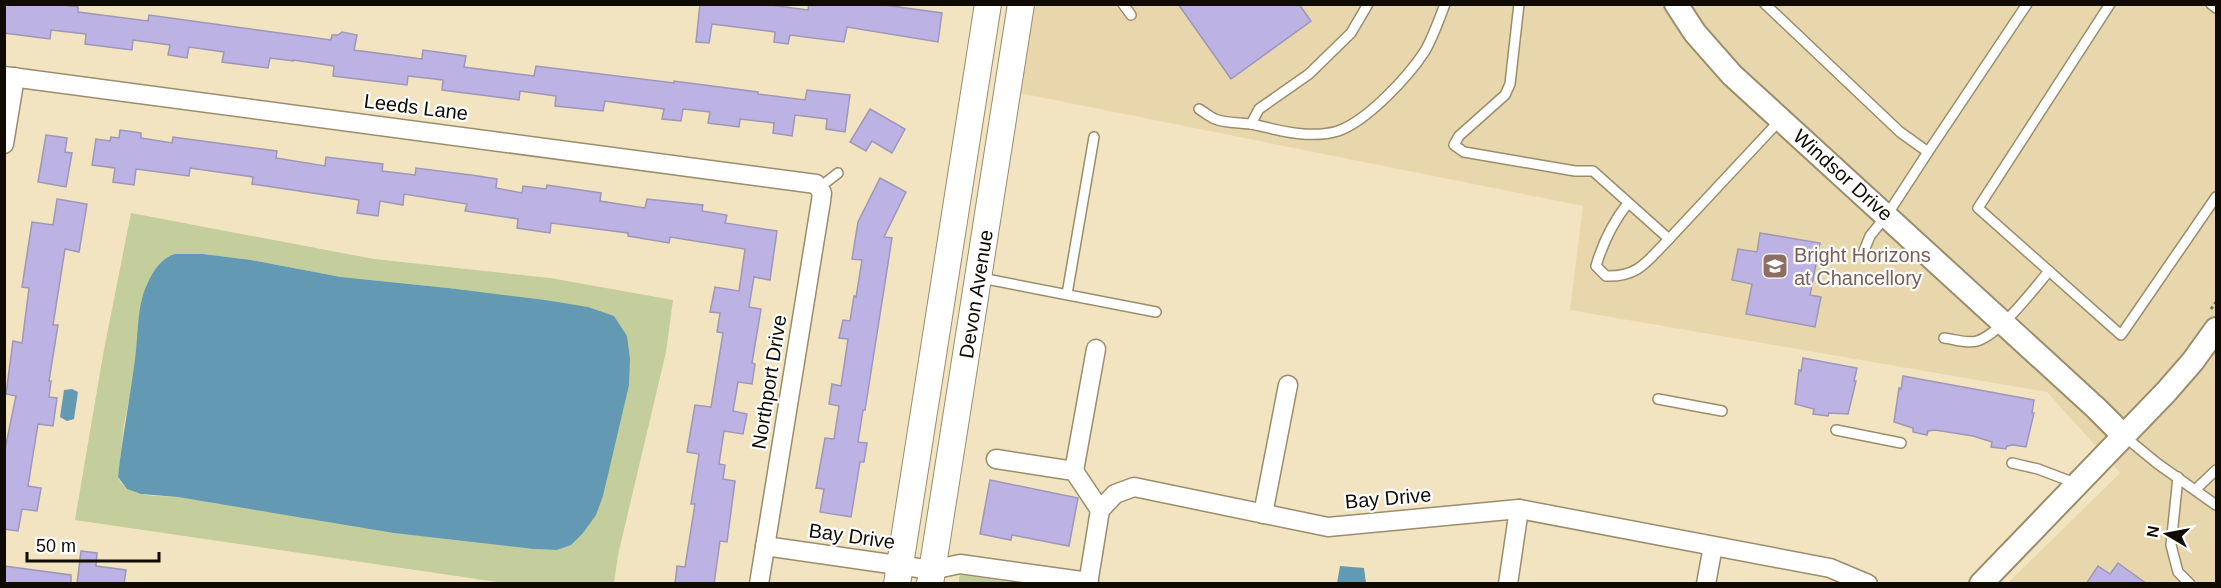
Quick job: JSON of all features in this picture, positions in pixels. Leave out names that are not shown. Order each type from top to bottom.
[{"type":"main road","name":"Devon Avenue","points":[[899,574],[988,4]]},
{"type":"main road","name":"Devon Avenue","points":[[936,579],[978,278],[1023,6]]},
{"type":"street","name":"Windsor Drive","points":[[1676,4],[1695,33],[1732,75],[1887,215],[2124,436]]},
{"type":"street","points":[[4,144],[10,76]]},
{"type":"street","name":"Leeds Lane","points":[[10,76],[799,180],[820,187]]},
{"type":"street","name":"Northport Drive","points":[[759,584],[821,201],[820,187]]},
{"type":"street","points":[[1982,584],[2124,436],[2193,361],[2217,329]]},
{"type":"street","points":[[1096,349],[1074,471],[1100,510]]},
{"type":"street","points":[[1263,514],[1288,385]]},
{"type":"street","points":[[996,459],[1074,471]]},
{"type":"street","name":"Bay Drive","points":[[765,546],[899,574],[936,579],[960,564],[1088,583],[1100,510],[1115,494],[1134,487],[1328,527],[1519,509],[1830,568],[1868,584]]},
{"type":"street","points":[[1508,584],[1519,509]]},
{"type":"street","points":[[1706,584],[1713,546]]},
{"type":"lane","points":[[1123,4],[1131,15]]},
{"type":"lane","points":[[1251,124],[1259,109],[1309,74],[1351,33],[1368,4]]},
{"type":"lane","points":[[1200,109],[1216,119],[1276,130],[1311,134],[1336,132],[1351,125],[1376,106],[1404,79],[1426,49],[1445,4]]},
{"type":"lane","points":[[1519,4],[1510,84],[1505,95],[1459,136],[1454,145],[1474,155],[1575,171],[1593,171],[1669,239]]},
{"type":"lane","points":[[1764,4],[1900,132],[1928,152]]},
{"type":"lane","points":[[1864,251],[1870,236],[1887,215],[2028,4]]},
{"type":"lane","points":[[2110,4],[1978,208],[2121,335],[2217,197]]},
{"type":"lane","points":[[2211,4],[2217,8]]},
{"type":"lane","points":[[1628,203],[1617,217],[1602,246],[1596,266],[1606,276],[1623,276],[1638,270],[1781,119]]},
{"type":"lane","points":[[1067,294],[1094,137]]},
{"type":"lane","points":[[820,187],[838,173]]},
{"type":"lane","points":[[1944,338],[1976,341],[2003,323],[2049,271]]},
{"type":"lane","points":[[978,278],[1156,312]]},
{"type":"lane","points":[[1658,399],[1722,411]]},
{"type":"lane","points":[[1836,430],[1901,443]]},
{"type":"lane","points":[[2124,436],[2217,505]]},
{"type":"lane","points":[[2012,463],[2038,469],[2078,484]]},
{"type":"lane","points":[[2195,490],[2217,470]]},
{"type":"lane","points":[[2178,477],[2172,545],[2178,573],[2190,584]]},
{"type":"shaded area","points":[[1034,5],[2216,5],[2216,583],[2008,583],[2120,473],[2047,392],[1570,310],[1583,206],[1020,93]]},
{"type":"green space","points":[[131,213],[374,259],[550,278],[673,300],[666,352],[618,555],[614,583],[504,583],[75,520],[103,355]],"holes":[[[203,254],[251,260],[341,277],[448,288],[588,307],[612,454],[603,496],[558,550],[481,542],[178,497],[145,495],[129,490],[118,478],[143,295]]]},
{"type":"green space","points":[[961,575],[1014,583],[965,583],[959,582]]},
{"type":"water","points":[[203,254],[251,260],[341,277],[545,300],[588,307],[614,316],[627,336],[630,359],[629,385],[603,496],[596,515],[571,545],[557,550],[533,549],[394,533],[178,497],[141,494],[127,489],[118,477],[141,303],[155,270],[169,256]]},
{"type":"water","points":[[72,389],[78,392],[74,419],[67,421],[60,417],[64,390]]},
{"type":"water","points":[[1340,566],[1364,568],[1366,583],[1337,583]]},
{"type":"building","points":[[4,4],[59,4],[78,7],[78,12],[148,21],[149,15],[331,40],[332,35],[342,32],[357,35],[354,50],[422,59],[423,50],[466,56],[464,67],[534,76],[536,66],[674,83],[674,81],[805,100],[807,90],[850,95],[845,132],[826,129],[827,119],[795,115],[792,136],[773,133],[774,123],[740,119],[739,127],[708,123],[710,112],[683,109],[681,121],[662,119],[664,109],[605,101],[603,111],[555,106],[556,96],[520,91],[519,100],[442,90],[443,80],[408,76],[407,85],[333,76],[334,66],[293,60],[270,58],[268,68],[222,62],[224,52],[189,47],[187,58],[168,55],[170,45],[133,40],[132,50],[85,44],[86,34],[51,30],[50,39],[4,33]]},
{"type":"building","points":[[700,4],[763,4],[808,10],[809,4],[877,4],[942,13],[938,42],[847,27],[844,42],[790,35],[788,44],[774,42],[775,32],[712,24],[709,43],[696,42]]},
{"type":"building","points":[[1178,4],[1299,4],[1311,21],[1231,79]]},
{"type":"building","points":[[870,109],[905,129],[892,153],[872,141],[866,151],[850,142]]},
{"type":"building","points":[[120,130],[141,133],[141,138],[172,143],[173,137],[277,151],[276,158],[325,166],[326,157],[383,164],[382,171],[415,175],[416,168],[497,179],[496,188],[522,193],[523,186],[546,189],[547,185],[601,193],[600,201],[645,208],[647,199],[703,205],[702,211],[727,215],[725,223],[777,231],[770,280],[754,277],[749,307],[761,309],[752,363],[755,364],[752,384],[738,382],[733,411],[747,414],[743,434],[724,431],[719,464],[725,465],[723,479],[735,481],[727,542],[720,541],[714,584],[675,584],[677,566],[685,567],[695,504],[691,504],[699,454],[687,452],[695,405],[711,407],[723,333],[717,332],[720,313],[710,312],[715,287],[739,291],[745,249],[670,237],[669,243],[628,236],[628,233],[551,223],[550,233],[517,228],[518,219],[465,211],[467,204],[404,194],[403,205],[380,201],[378,216],[357,213],[359,200],[252,184],[253,177],[190,168],[189,176],[136,169],[134,185],[113,182],[115,168],[92,165],[96,139],[110,141],[111,137],[119,138]]},
{"type":"building","points":[[46,135],[67,138],[65,152],[72,153],[66,187],[38,182]]},
{"type":"building","points":[[880,178],[906,192],[884,237],[892,238],[858,442],[867,443],[864,462],[860,462],[851,517],[820,512],[824,489],[816,488],[825,438],[834,439],[839,406],[829,404],[832,384],[841,386],[848,339],[839,338],[843,320],[850,321],[862,260],[852,259],[858,222]]},
{"type":"building","points":[[57,199],[87,204],[79,252],[65,249],[53,325],[58,325],[49,381],[51,381],[49,397],[57,398],[53,426],[38,424],[28,486],[41,488],[37,511],[22,509],[18,531],[4,529],[4,454],[16,396],[6,394],[13,341],[22,343],[29,288],[22,287],[32,222],[53,225]]},
{"type":"building","name":"Bright Horizons at Chancellory","points":[[1760,233],[1820,243],[1810,295],[1821,297],[1815,327],[1746,314],[1752,284],[1732,280],[1738,249],[1757,252]]},
{"type":"building","points":[[1803,358],[1857,368],[1848,414],[1829,413],[1828,416],[1813,414],[1814,409],[1795,404],[1799,370],[1801,371]]},
{"type":"building","points":[[1903,376],[2034,400],[2032,413],[2034,413],[2026,447],[2013,445],[2007,446],[2006,449],[1991,447],[1992,442],[1973,436],[1935,430],[1928,431],[1927,435],[1913,432],[1913,428],[1894,422]]},
{"type":"building","points":[[990,480],[1078,498],[1069,546],[1012,535],[1011,540],[980,534]]},
{"type":"building","points":[[81,551],[97,553],[96,566],[126,570],[124,584],[77,584]]},
{"type":"building","points":[[2118,563],[2147,584],[2086,584],[2098,566],[2110,574]]},
{"type":"building","points":[[4,566],[71,575],[71,584],[4,584]]},
{"type":"place","name":"Bright Horizons at Chancellory","points":[[1775,266]]}]
